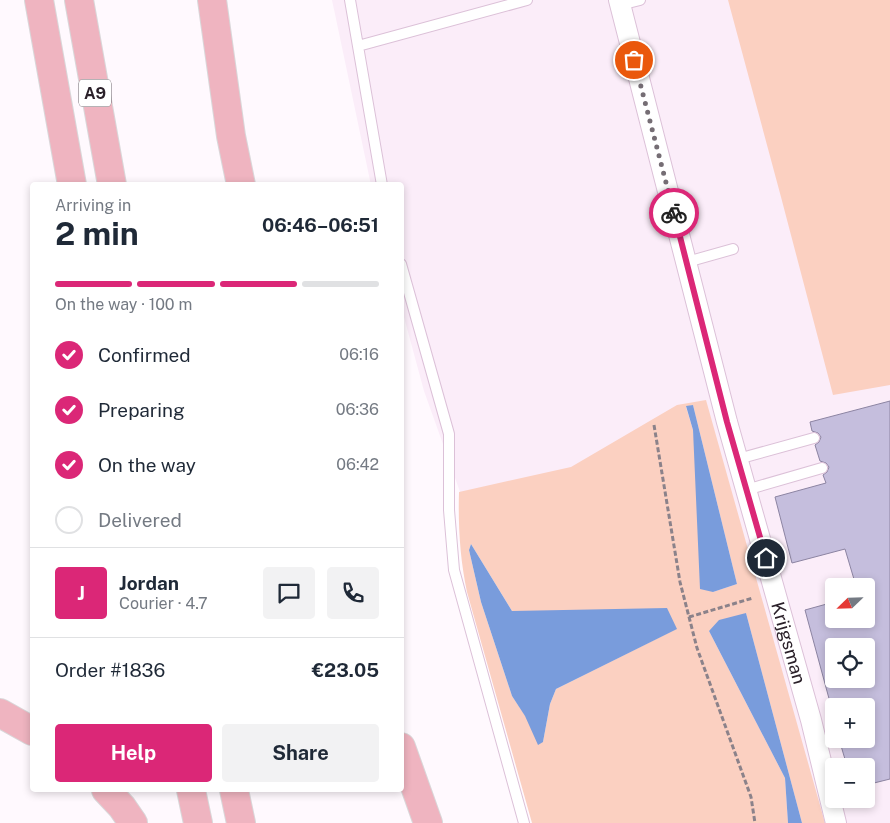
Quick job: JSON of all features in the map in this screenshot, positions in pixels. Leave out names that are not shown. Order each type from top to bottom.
[{"type":"highway","name":"A9","points":[[39,0],[71,182]]},
{"type":"highway","name":"A9","points":[[79,0],[111,182]]},
{"type":"highway","points":[[212,0],[231,136],[240,182]]},
{"type":"highway","points":[[0,712],[30,730]]},
{"type":"highway","points":[[404,755],[428,823]]},
{"type":"highway","points":[[108,792],[122,807],[133,823]]},
{"type":"highway","points":[[191,792],[198,823]]},
{"type":"highway","points":[[234,792],[242,823]]},
{"type":"street","name":"Krijgsman","points":[[619,2],[746,490],[811,720],[836,823]]},
{"type":"lane","points":[[350,0],[381,182]]},
{"type":"lane","points":[[358,46],[527,0]]},
{"type":"lane","points":[[619,2],[640,0]]},
{"type":"lane","points":[[686,262],[734,249]]},
{"type":"lane","points":[[404,274],[450,434],[449,510],[454,570],[524,823]]},
{"type":"lane","points":[[738,459],[814,438]]},
{"type":"lane","points":[[746,490],[822,468]]},
{"type":"path","points":[[654,425],[680,582],[697,648],[751,797],[755,823]]},
{"type":"path","points":[[689,617],[775,592]]},
{"type":"shaded area","points":[[332,0],[890,0],[890,823],[677,823],[464,503],[424,391],[404,317],[404,182],[370,182]]},
{"type":"shaded area","points":[[728,0],[890,0],[890,385],[833,395]]},
{"type":"shaded area","points":[[706,400],[825,823],[802,823],[746,613],[709,631],[785,778],[788,823],[532,823],[467,592],[460,542],[459,492],[571,467],[677,405]],"holes":[[[693,405],[737,584],[713,592],[693,430],[686,407]],[[471,544],[512,611],[676,629],[556,689],[550,704],[543,742],[512,696],[481,602],[469,550]]]},
{"type":"water","points":[[693,405],[737,584],[713,592],[700,589],[693,430],[686,406]]},
{"type":"water","points":[[471,544],[512,611],[667,608],[677,629],[556,689],[550,704],[543,742],[538,745],[525,716],[512,696],[481,602],[469,550]]},
{"type":"water","points":[[746,613],[802,823],[788,823],[785,778],[709,631],[719,620]]},
{"type":"building","points":[[890,401],[890,779],[875,783],[875,758],[845,758],[842,748],[875,748],[875,698],[829,698],[826,688],[875,688],[875,638],[825,638],[825,684],[805,610],[825,604],[825,628],[875,628],[875,578],[854,578],[845,549],[792,563],[775,497],[826,483],[823,475],[829,467],[826,463],[820,461],[815,445],[821,437],[818,433],[812,431],[810,422]]},
{"type":"way so far","points":[[634,60],[674,213]]},
{"type":"route","points":[[674,213],[727,422],[766,558]]}]
